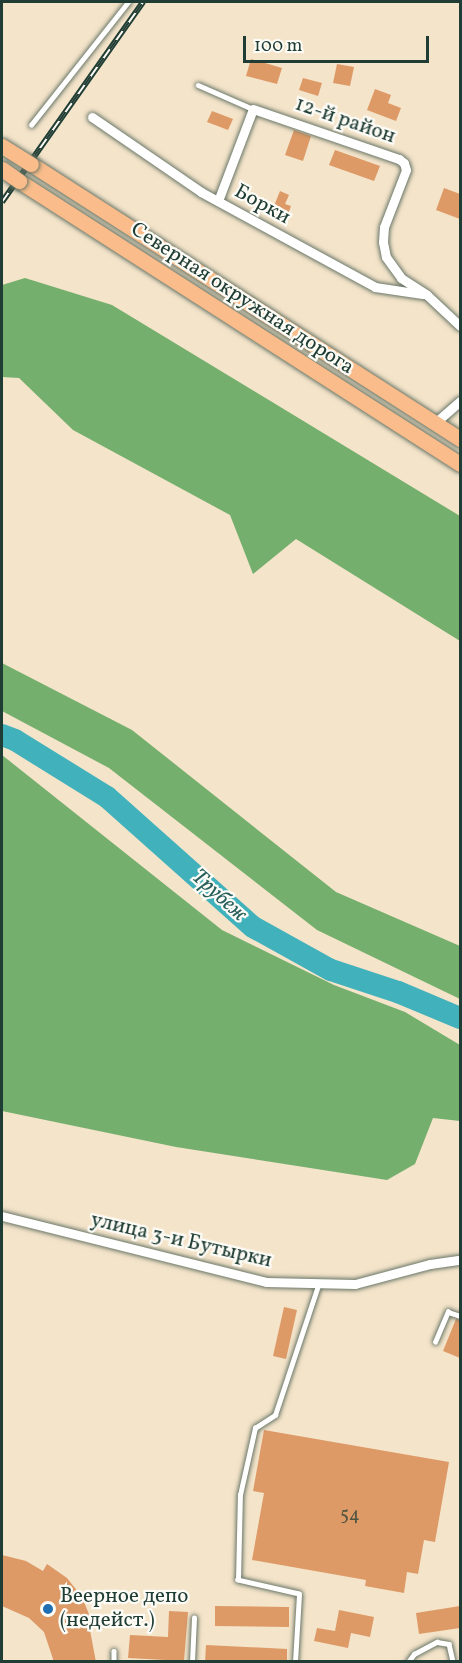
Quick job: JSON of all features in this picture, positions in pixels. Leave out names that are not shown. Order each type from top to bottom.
[{"type":"main road","name":"Северная окружная дорога","points":[[2,146],[460,439]]},
{"type":"main road","name":"Северная окружная дорога","points":[[2,169],[460,465]]},
{"type":"street","points":[[218,201],[253,109]]},
{"type":"street","name":"12-й район","points":[[253,109],[399,159],[404,163],[406,170],[384,227],[382,242],[393,269],[427,295]]},
{"type":"street","name":"Борки","points":[[92,117],[218,201],[375,287],[427,295]]},
{"type":"street","points":[[427,295],[460,326]]},
{"type":"street","points":[[436,422],[460,401]]},
{"type":"street","name":"улица 3-и Бутырки","points":[[2,1216],[266,1282],[355,1284],[430,1263],[460,1260]]},
{"type":"lane","points":[[31,125],[128,2]]},
{"type":"lane","points":[[198,85],[253,109]]},
{"type":"lane","points":[[295,1662],[299,1594],[238,1580],[240,1495],[255,1428],[275,1414],[319,1283]]},
{"type":"lane","points":[[435,1342],[448,1312],[460,1316]]},
{"type":"lane","points":[[192,1662],[194,1618]]},
{"type":"lane","points":[[408,1662],[414,1654],[437,1642],[449,1644],[453,1662]]},
{"type":"lane","points":[[114,1651],[114,1662]]},
{"type":"green space","points":[[25,278],[112,305],[460,516],[460,641],[296,539],[253,574],[230,515],[73,430],[19,378],[2,377],[2,285]]},
{"type":"green space","points":[[2,663],[132,730],[336,892],[460,946],[460,999],[317,930],[109,768],[2,711]]},
{"type":"green space","points":[[2,755],[222,930],[334,985],[405,1012],[460,1045],[460,1121],[433,1118],[415,1164],[387,1180],[176,1147],[2,1111]]},
{"type":"building","points":[[251,59],[282,68],[277,84],[246,76]]},
{"type":"building","points":[[337,64],[354,67],[350,86],[333,83]]},
{"type":"building","points":[[303,78],[322,83],[318,96],[299,90]]},
{"type":"building","points":[[375,89],[391,95],[388,103],[401,108],[396,121],[367,110]]},
{"type":"building","points":[[212,111],[233,119],[228,130],[207,122]]},
{"type":"building","points":[[294,130],[311,136],[303,161],[285,155]]},
{"type":"building","points":[[335,150],[380,166],[374,181],[329,165]]},
{"type":"building","points":[[444,188],[460,194],[460,219],[436,210]]},
{"type":"building","points":[[280,191],[289,195],[285,204],[291,206],[287,217],[272,211]]},
{"type":"building","points":[[284,1307],[297,1310],[286,1359],[273,1356]]},
{"type":"building","points":[[456,1319],[460,1320],[460,1358],[443,1351]]},
{"type":"building","points":[[264,1430],[449,1462],[435,1542],[424,1540],[418,1574],[407,1572],[404,1593],[365,1586],[366,1580],[252,1560],[264,1493],[253,1491]]},
{"type":"building","name":"Веерное депо (недейст.)","points":[[2,1555],[26,1561],[43,1571],[47,1564],[67,1578],[82,1597],[93,1624],[89,1625],[96,1662],[54,1662],[44,1632],[29,1618],[2,1606]]},
{"type":"building","points":[[215,1606],[289,1607],[289,1627],[215,1626]]},
{"type":"building","points":[[460,1606],[460,1628],[419,1634],[416,1613]]},
{"type":"building","points":[[339,1610],[374,1617],[370,1637],[351,1633],[348,1648],[314,1641],[317,1628],[335,1631]]},
{"type":"building","points":[[169,1611],[188,1612],[184,1661],[128,1658],[130,1635],[168,1637]]},
{"type":"building","points":[[206,1645],[287,1649],[287,1662],[205,1662]]},
{"type":"waterway","name":"Трубеж","points":[[2,735],[15,740],[107,797],[253,927],[331,970],[398,992],[460,1018]]},
{"type":"railway","points":[[2,202],[143,2]]},
{"type":"place","name":"Веерное депо (недейст.)","points":[[48,1609]]}]
